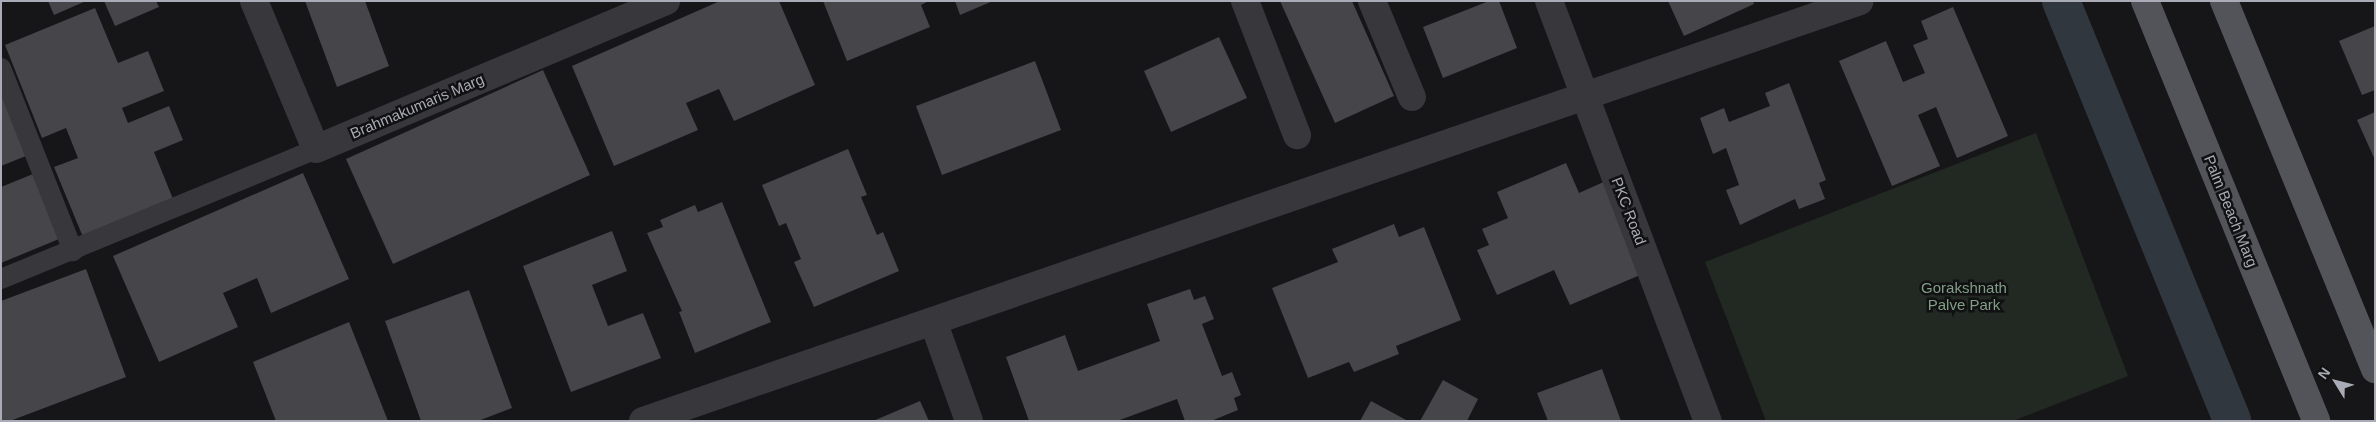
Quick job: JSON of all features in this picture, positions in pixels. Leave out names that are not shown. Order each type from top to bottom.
[{"type":"main road","name":"Palm Beach Marg","points":[[2145,1],[2316,421]]},
{"type":"main road","points":[[2224,1],[2375,369]]},
{"type":"street","points":[[254,1],[316,149]]},
{"type":"street","name":"Brahmakumaris Marg","points":[[316,149],[666,1]]},
{"type":"street","points":[[1245,1],[1297,135]]},
{"type":"street","points":[[1372,1],[1412,97]]},
{"type":"street","name":"PKC Road","points":[[1549,1],[1708,421]]},
{"type":"street","points":[[643,421],[1860,1]]},
{"type":"street","points":[[933,321],[969,421]]},
{"type":"lane","points":[[1,68],[73,251]]},
{"type":"lane","points":[[1,279],[73,251],[316,149]]},
{"type":"green space","name":"Gorakshnath Palve Park","points":[[2036,133],[2128,376],[2013,421],[1766,421],[1705,262]]},
{"type":"building","points":[[48,1],[86,1],[54,15]]},
{"type":"building","points":[[104,1],[156,1],[159,7],[115,26]]},
{"type":"building","points":[[305,1],[365,1],[389,66],[337,87]]},
{"type":"building","points":[[720,1],[779,1],[815,85],[734,121],[719,89],[686,103],[698,130],[614,166],[572,66]]},
{"type":"building","points":[[823,1],[929,1],[921,5],[930,27],[847,61]]},
{"type":"building","points":[[955,1],[993,1],[960,15]]},
{"type":"building","points":[[1280,1],[1352,1],[1394,96],[1335,123]]},
{"type":"building","points":[[1489,1],[1499,1],[1517,48],[1443,78],[1423,27]]},
{"type":"building","points":[[1668,1],[1753,1],[1754,4],[1684,36]]},
{"type":"building","points":[[1953,7],[2008,136],[1957,158],[1936,107],[1918,115],[1940,166],[1892,186],[1839,61],[1886,41],[1903,82],[1925,73],[1913,45],[1928,39],[1921,21]]},
{"type":"building","points":[[95,8],[118,63],[148,51],[164,91],[122,108],[128,123],[169,106],[183,140],[154,152],[173,199],[83,237],[54,167],[78,158],[66,128],[42,138],[5,45]]},
{"type":"building","points":[[2375,26],[2375,90],[2362,95],[2339,41]]},
{"type":"building","points":[[1219,37],[1247,98],[1171,132],[1144,71]]},
{"type":"building","points":[[1035,61],[1061,130],[942,175],[916,106]]},
{"type":"building","points":[[543,70],[590,175],[393,264],[346,159]]},
{"type":"building","points":[[1789,83],[1826,180],[1819,183],[1825,199],[1799,209],[1795,199],[1740,225],[1726,190],[1739,185],[1726,148],[1713,154],[1700,118],[1724,108],[1729,122],[1770,106],[1765,93]]},
{"type":"building","points":[[1,94],[26,156],[1,166]]},
{"type":"building","points":[[2375,112],[2375,160],[2357,120]]},
{"type":"building","points":[[848,149],[867,195],[861,197],[877,235],[883,232],[899,271],[814,307],[794,262],[801,259],[786,223],[779,226],[762,185]]},
{"type":"building","points":[[1566,163],[1579,193],[1608,180],[1647,272],[1570,305],[1554,270],[1497,295],[1477,250],[1489,245],[1482,229],[1508,218],[1497,192]]},
{"type":"building","points":[[303,173],[349,279],[271,313],[257,278],[223,293],[238,327],[159,362],[113,256]]},
{"type":"building","points":[[33,174],[59,239],[1,263],[1,187]]},
{"type":"building","points":[[722,202],[771,322],[695,353],[679,312],[682,311],[647,233],[663,227],[660,220],[695,205],[698,212]]},
{"type":"building","points":[[1394,224],[1399,237],[1424,227],[1461,320],[1396,346],[1399,354],[1354,372],[1349,362],[1308,378],[1272,288],[1338,262],[1332,249]]},
{"type":"building","points":[[612,231],[627,271],[592,285],[608,326],[643,313],[661,358],[571,392],[523,266]]},
{"type":"building","points":[[86,269],[126,377],[10,421],[1,421],[1,301]]},
{"type":"building","points":[[1190,289],[1194,300],[1205,296],[1214,319],[1202,324],[1222,376],[1232,372],[1241,395],[1234,398],[1238,410],[1211,421],[1185,421],[1177,399],[1117,421],[1029,421],[1006,357],[1065,335],[1078,371],[1160,341],[1147,304]]},
{"type":"building","points":[[469,290],[512,408],[478,421],[421,421],[385,321]]},
{"type":"building","points":[[349,322],[388,421],[276,421],[253,362]]},
{"type":"building","points":[[1602,369],[1621,421],[1548,421],[1537,393]]},
{"type":"building","points":[[1443,380],[1478,399],[1467,421],[1420,421]]},
{"type":"building","points":[[920,401],[929,421],[873,421]]},
{"type":"building","points":[[1371,401],[1408,421],[1360,421]]},
{"type":"waterway","points":[[2061,1],[2232,421]]}]
